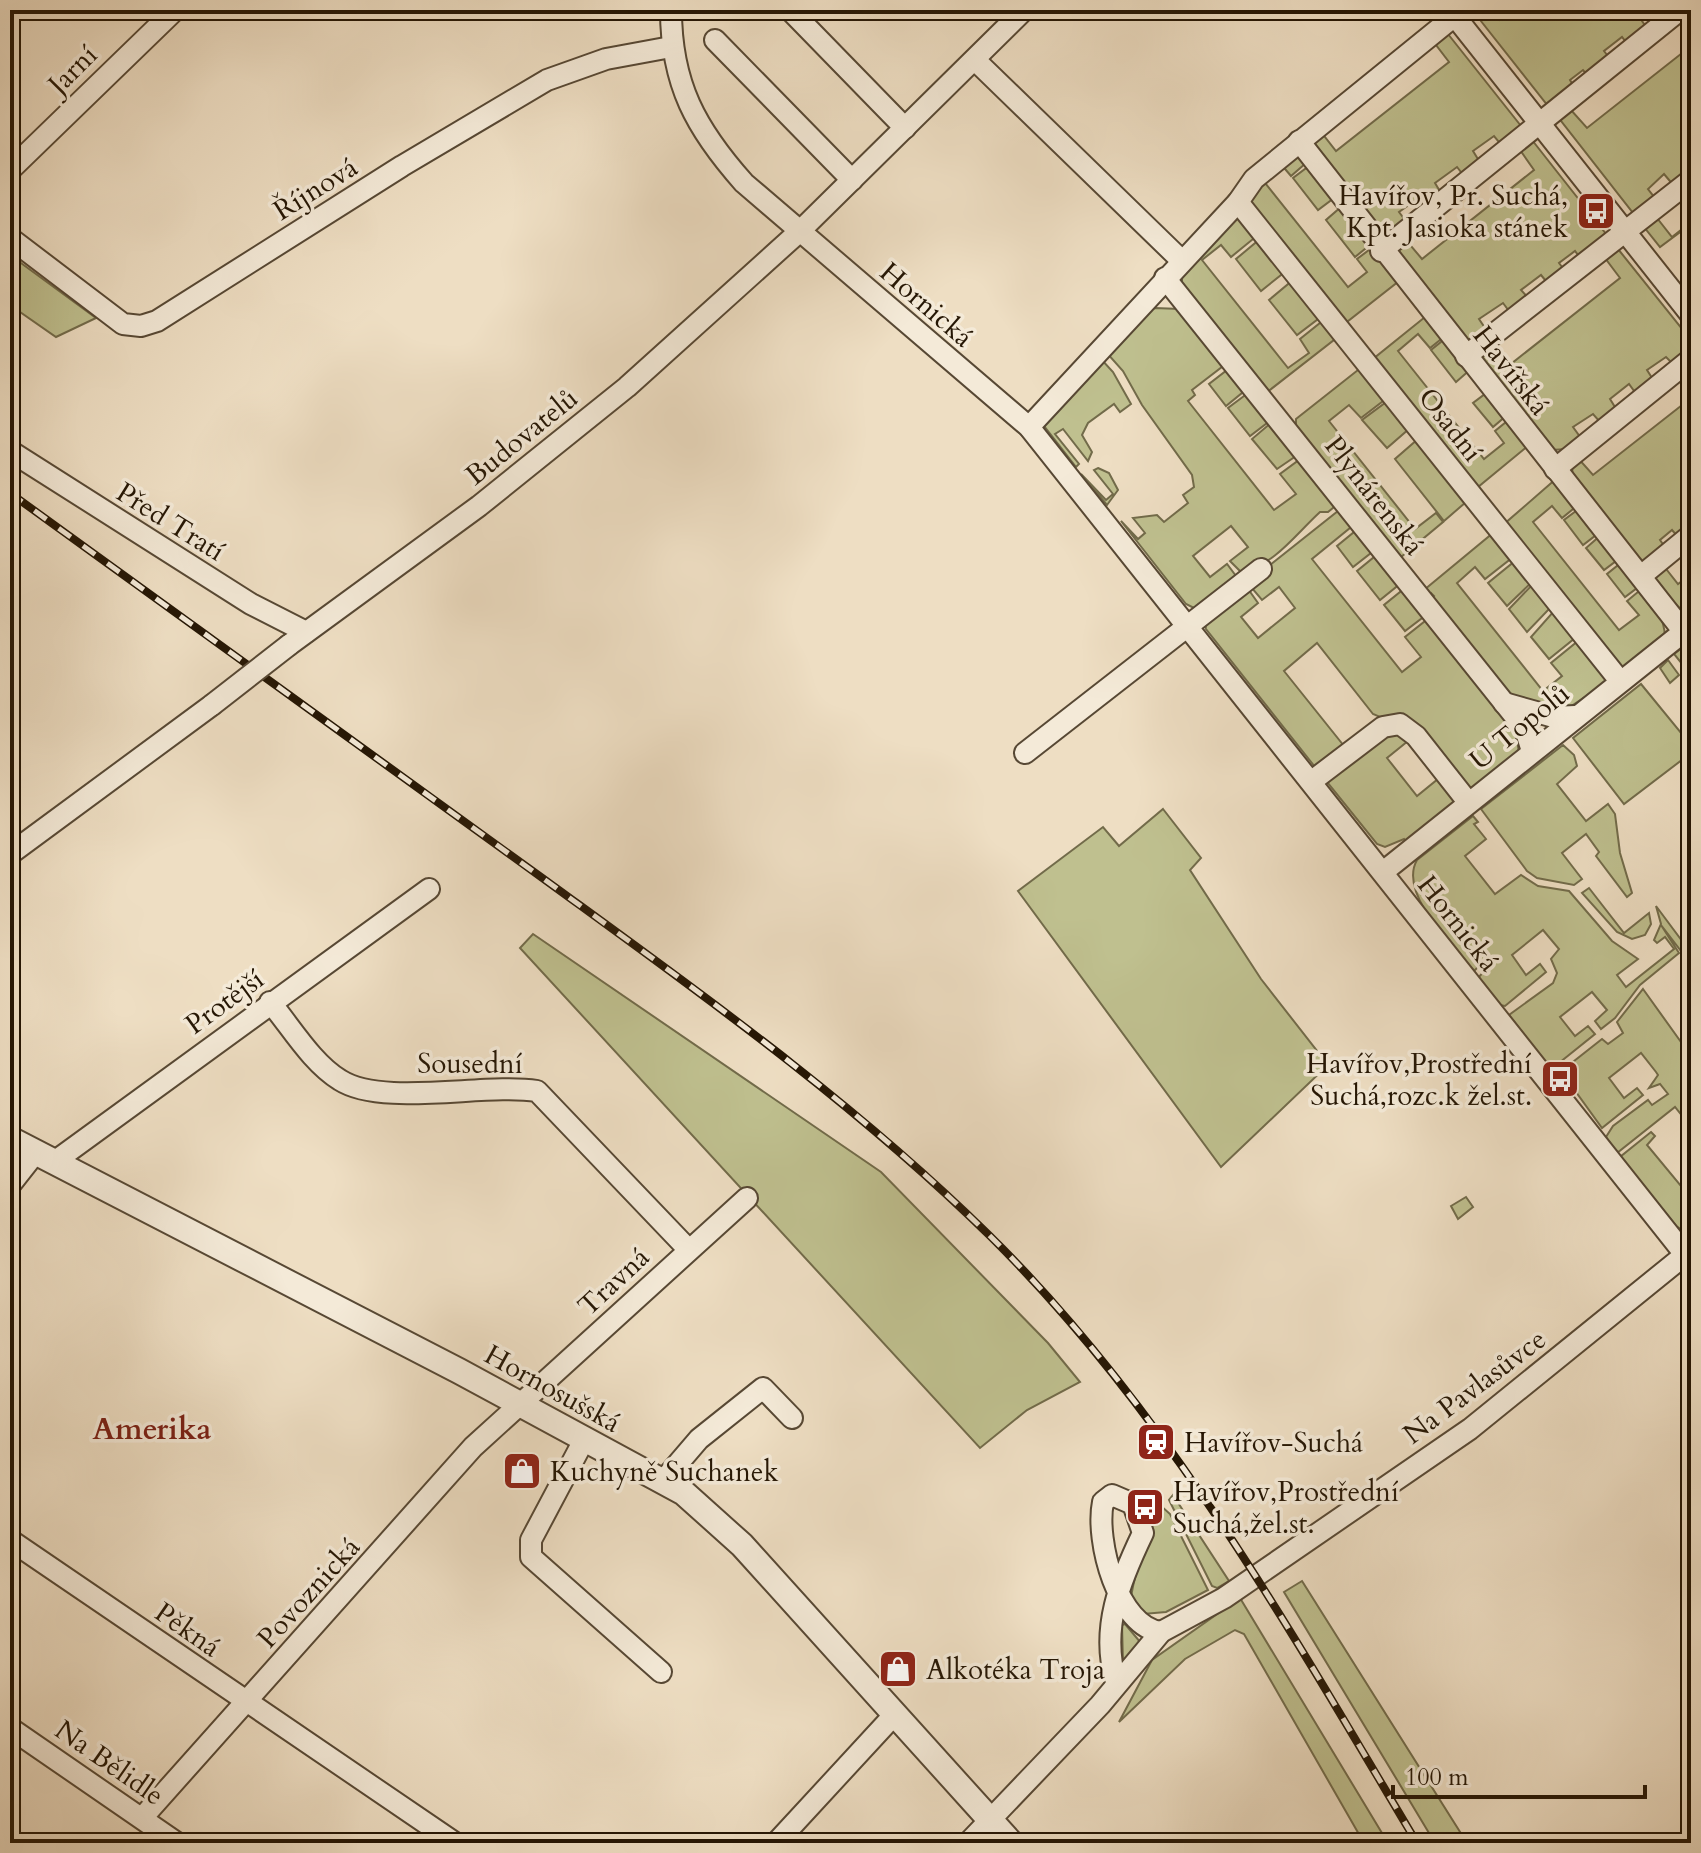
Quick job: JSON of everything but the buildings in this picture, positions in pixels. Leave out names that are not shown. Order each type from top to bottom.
[{"type":"street","name":"Jarní","points":[[10,170],[175,10]]},
{"type":"street","name":"Hornická","points":[[671,10],[671,47],[684,97],[713,148],[744,183],[1029,427],[1689,1256]]},
{"type":"street","name":"Budovatelů","points":[[10,854],[479,506],[627,387],[800,231],[1024,10]]},
{"type":"street","points":[[1381,251],[1680,10]]},
{"type":"street","points":[[1029,427],[1238,202],[1254,179],[1456,12],[1691,315]]},
{"type":"street","points":[[799,13],[905,128]]},
{"type":"street","points":[[715,40],[852,180]]},
{"type":"street","name":"Říjnová","points":[[10,238],[123,324],[141,326],[157,321],[389,174],[547,80],[606,59],[671,47]]},
{"type":"street","points":[[975,60],[1182,261]]},
{"type":"street","name":"Havířská","points":[[1299,141],[1381,251],[1641,576],[1688,629]]},
{"type":"street","points":[[1466,356],[1691,180]]},
{"type":"street","name":"Osadní","points":[[1238,202],[1620,681]]},
{"type":"street","name":"Plynárenská","points":[[1165,278],[1525,729],[1532,751]]},
{"type":"street","points":[[1555,469],[1691,359]]},
{"type":"street","name":"Před Tratí","points":[[10,451],[297,639]]},
{"type":"street","points":[[1641,576],[1691,535]]},
{"type":"street","points":[[1025,753],[1261,569]]},
{"type":"street","name":"U Topolů","points":[[1383,872],[1688,629]]},
{"type":"street","points":[[1504,703],[1554,717],[1575,716]]},
{"type":"street","points":[[1312,781],[1383,727],[1400,724],[1416,736],[1468,802]]},
{"type":"street","name":"Protější","points":[[10,1185],[45,1157],[429,889]]},
{"type":"street","name":"Sousední","points":[[270,1002],[328,1070],[348,1085],[386,1091],[537,1091],[688,1249]]},
{"type":"street","name":"Hornosušská","points":[[10,1139],[445,1364],[663,1481],[719,1521],[1011,1843]]},
{"type":"street","name":"Travná","points":[[519,1406],[747,1198]]},
{"type":"street","name":"Na Pavlasůvce","points":[[1116,1682],[1161,1632],[1224,1598],[1470,1429],[1689,1256]]},
{"type":"street","points":[[663,1481],[699,1439],[763,1388],[792,1418]]},
{"type":"street","name":"Povoznická","points":[[142,1818],[473,1447],[519,1406]]},
{"type":"street","points":[[584,1440],[531,1540],[531,1557],[661,1672]]},
{"type":"street","name":"Pěkná","points":[[10,1540],[246,1704],[377,1787],[455,1843]]},
{"type":"street","points":[[968,1843],[1100,1705],[1116,1682],[1112,1625],[1117,1588],[1132,1617],[1146,1630],[1161,1632]]},
{"type":"street","points":[[776,1843],[895,1714]]},
{"type":"street","name":"Na Bělidle","points":[[10,1728],[177,1843]]},
{"type":"green space","points":[[1492,10],[1500,20],[1514,10],[1657,10],[1642,21],[1649,31],[1629,46],[1622,37],[1604,51],[1611,60],[1590,78],[1583,70],[1570,80],[1576,90],[1552,111],[1473,11]]},
{"type":"green space","points":[[1444,29],[1525,131],[1503,147],[1494,136],[1473,151],[1481,164],[1465,177],[1457,167],[1435,183],[1444,198],[1424,212],[1416,200],[1399,212],[1408,224],[1382,238],[1316,156],[1312,140],[1321,132],[1336,151],[1449,62],[1433,41]]},
{"type":"green space","points":[[1691,46],[1691,155],[1686,159],[1691,174],[1675,187],[1664,174],[1648,189],[1658,202],[1637,218],[1558,117],[1571,110],[1587,128]]},
{"type":"green space","points":[[1532,140],[1610,239],[1581,259],[1575,251],[1559,263],[1566,272],[1550,286],[1541,275],[1521,290],[1530,300],[1512,315],[1503,303],[1479,319],[1489,334],[1469,349],[1396,258],[1396,247],[1406,240],[1422,259],[1534,170],[1520,150]]},
{"type":"green space","points":[[1293,150],[1306,163],[1291,176],[1280,163],[1262,179],[1348,287],[1367,272],[1357,259],[1373,247],[1399,281],[1343,325],[1247,201],[1259,178]]},
{"type":"green space","points":[[1309,166],[1334,198],[1318,210],[1293,178]]},
{"type":"green space","points":[[1341,207],[1371,244],[1355,257],[1326,220]]},
{"type":"green space","points":[[1238,213],[1258,235],[1231,257],[1221,245],[1202,260],[1288,368],[1309,353],[1300,339],[1325,319],[1339,336],[1266,393],[1182,284],[1182,277]]},
{"type":"green space","points":[[1657,218],[1672,237],[1691,222],[1691,237],[1683,230],[1660,247],[1644,227]]},
{"type":"green space","points":[[1260,239],[1286,271],[1261,291],[1236,259]]},
{"type":"green space","points":[[1618,249],[1691,340],[1691,354],[1675,366],[1666,357],[1647,370],[1654,381],[1637,395],[1629,384],[1610,399],[1618,412],[1600,422],[1593,414],[1573,427],[1583,441],[1568,449],[1551,450],[1477,359],[1492,349],[1507,367],[1620,278],[1605,258]]},
{"type":"green space","points":[[10,255],[96,318],[56,337],[10,305]]},
{"type":"green space","points":[[1293,280],[1322,316],[1297,335],[1269,300]]},
{"type":"green space","points":[[1180,309],[1227,363],[1192,390],[1195,395],[1188,401],[1274,510],[1296,494],[1280,474],[1303,457],[1339,503],[1328,512],[1320,512],[1275,555],[1242,573],[1230,561],[1248,547],[1231,526],[1193,556],[1210,577],[1227,564],[1236,576],[1194,608],[1186,604],[1121,521],[1138,539],[1145,533],[1133,518],[1157,515],[1164,522],[1188,503],[1183,495],[1194,487],[1192,475],[1142,405],[1123,371],[1106,352],[1143,311]]},
{"type":"green space","points":[[1425,317],[1445,336],[1430,348],[1418,334],[1398,351],[1484,459],[1504,443],[1495,431],[1511,418],[1529,445],[1478,487],[1373,359]]},
{"type":"green space","points":[[1446,338],[1471,369],[1456,382],[1431,350]]},
{"type":"green space","points":[[1101,359],[1113,372],[1131,404],[1120,412],[1114,404],[1088,423],[1082,435],[1092,452],[1088,461],[1063,429],[1055,434],[1079,464],[1076,467],[1041,422]]},
{"type":"green space","points":[[1231,367],[1248,388],[1226,406],[1209,384]]},
{"type":"green space","points":[[1358,370],[1364,371],[1387,398],[1361,418],[1349,405],[1329,421],[1415,529],[1436,513],[1443,522],[1401,557],[1296,427],[1296,419]]},
{"type":"green space","points":[[1489,391],[1507,415],[1493,427],[1473,403]]},
{"type":"green space","points":[[1248,393],[1271,420],[1250,436],[1228,408]]},
{"type":"green space","points":[[1691,398],[1691,527],[1678,537],[1672,530],[1660,540],[1667,550],[1643,569],[1573,480],[1572,466],[1577,457],[1593,475]]},
{"type":"green space","points":[[1389,400],[1410,428],[1387,448],[1362,420]]},
{"type":"green space","points":[[1272,422],[1296,456],[1277,469],[1252,439]]},
{"type":"green space","points":[[1418,439],[1466,502],[1444,521],[1395,459]]},
{"type":"green space","points":[[1098,468],[1109,473],[1118,490],[1107,505],[1081,474],[1106,500],[1113,494],[1094,470]]},
{"type":"green space","points":[[1557,478],[1578,505],[1562,518],[1552,506],[1533,522],[1619,630],[1639,615],[1627,601],[1644,587],[1661,617],[1665,636],[1627,666],[1616,667],[1503,525]]},
{"type":"green space","points":[[1343,507],[1356,523],[1312,559],[1402,672],[1421,657],[1405,637],[1429,618],[1514,725],[1519,752],[1475,787],[1467,788],[1385,719],[1373,714],[1317,643],[1284,671],[1344,746],[1315,767],[1206,629],[1205,623],[1248,589],[1258,603],[1241,617],[1258,638],[1295,608],[1279,587],[1262,600],[1251,587],[1265,569]]},
{"type":"green space","points":[[1580,508],[1600,532],[1583,545],[1564,520]]},
{"type":"green space","points":[[1359,528],[1376,549],[1353,567],[1337,546]]},
{"type":"green space","points":[[1493,533],[1513,557],[1485,579],[1475,567],[1457,583],[1543,691],[1562,676],[1551,663],[1578,641],[1606,676],[1607,682],[1564,711],[1512,699],[1430,600],[1434,596],[1431,593],[1427,596],[1424,590]]},
{"type":"green space","points":[[1601,535],[1620,558],[1604,570],[1586,548]]},
{"type":"green space","points":[[1379,553],[1401,583],[1380,600],[1357,571]]},
{"type":"green space","points":[[1515,561],[1532,582],[1507,606],[1488,583]]},
{"type":"green space","points":[[1622,562],[1641,585],[1625,597],[1607,574]]},
{"type":"green space","points":[[1663,565],[1678,584],[1691,574],[1691,605],[1684,611],[1668,599],[1650,575]]},
{"type":"green space","points":[[1533,584],[1551,607],[1527,632],[1509,609]]},
{"type":"green space","points":[[1405,588],[1426,615],[1405,631],[1384,605]]},
{"type":"green space","points":[[1554,611],[1575,638],[1549,659],[1531,637]]},
{"type":"green space","points":[[1691,641],[1691,667],[1687,670],[1674,654]]},
{"type":"green space","points":[[1668,660],[1679,675],[1670,683],[1660,668]]},
{"type":"green space","points":[[1641,684],[1691,745],[1691,753],[1624,804],[1573,738]]},
{"type":"green space","points":[[1393,728],[1408,741],[1387,758],[1417,796],[1438,779],[1456,801],[1406,842],[1404,839],[1385,847],[1377,844],[1327,782],[1330,774]]},
{"type":"green space","points":[[1563,745],[1574,755],[1577,766],[1557,784],[1586,821],[1608,804],[1615,814],[1620,853],[1632,893],[1627,897],[1596,856],[1599,852],[1586,834],[1562,853],[1582,879],[1574,885],[1537,878],[1527,871],[1481,809]]},
{"type":"green space","points":[[1163,809],[1201,858],[1190,870],[1261,979],[1328,1065],[1221,1167],[1018,891],[1103,827],[1119,846]]},
{"type":"green space","points":[[1473,816],[1478,822],[1474,824],[1486,839],[1465,856],[1495,894],[1521,875],[1538,886],[1569,891],[1612,941],[1638,959],[1617,975],[1626,987],[1674,949],[1665,937],[1657,943],[1654,940],[1661,924],[1656,906],[1685,945],[1681,951],[1661,925],[1679,953],[1640,985],[1615,1018],[1601,1029],[1595,1021],[1607,1010],[1592,992],[1560,1017],[1575,1036],[1588,1026],[1595,1034],[1554,1067],[1548,1066],[1509,1015],[1553,983],[1557,973],[1551,959],[1559,949],[1543,930],[1512,955],[1526,975],[1540,964],[1546,972],[1505,1006],[1500,1005],[1478,978],[1485,970],[1480,965],[1474,971],[1453,947],[1430,918],[1415,888],[1413,873],[1417,860]]},
{"type":"green space","points":[[1589,888],[1624,933],[1649,913],[1651,924],[1645,935],[1632,939],[1617,932],[1582,893]]},
{"type":"green space","points":[[533,934],[881,1172],[1048,1343],[1080,1382],[1027,1410],[980,1448],[520,948]]},
{"type":"green space","points":[[1643,989],[1691,1056],[1691,1127],[1675,1107],[1617,1153],[1606,1137],[1613,1126],[1648,1100],[1652,1105],[1668,1094],[1660,1084],[1649,1088],[1658,1075],[1641,1053],[1609,1078],[1624,1098],[1637,1088],[1643,1095],[1602,1128],[1571,1085],[1574,1076],[1564,1069],[1602,1039],[1608,1044],[1623,1033],[1617,1022]]},
{"type":"green space","points":[[1651,1132],[1655,1136],[1647,1145],[1691,1198],[1691,1235],[1676,1226],[1620,1157]]},
{"type":"green space","points":[[1466,1197],[1473,1207],[1458,1219],[1451,1206]]},
{"type":"green space","points":[[1173,1495],[1229,1581],[1217,1588],[1212,1586],[1169,1500]]},
{"type":"green space","points":[[1160,1505],[1170,1514],[1208,1590],[1166,1612],[1143,1614],[1131,1599],[1132,1589],[1145,1543],[1147,1523],[1152,1519],[1150,1510]]},
{"type":"green space","points":[[1302,1581],[1467,1843],[1435,1843],[1284,1592]]},
{"type":"green space","points":[[1240,1598],[1388,1843],[1364,1843],[1244,1634],[1235,1630],[1185,1659],[1119,1722],[1152,1660]]},
{"type":"green space","points":[[1125,1624],[1141,1643],[1123,1663],[1122,1625]]},
{"type":"railway","points":[[10,493],[715,1005],[829,1093],[938,1186],[1054,1304],[1114,1375],[1170,1449],[1273,1604],[1417,1843]]},
{"type":"place","name":"Havířov, Pr. Suchá, Kpt. Jasioka stánek","points":[[1596,211]]},
{"type":"place","name":"Havířov,Prostřední Suchá,rozc.k žel.st.","points":[[1560,1079]]},
{"type":"place","name":"Havířov-Suchá","points":[[1156,1442]]},
{"type":"place","name":"Kuchyně Suchanek","points":[[522,1471]]},
{"type":"place","name":"Havířov,Prostřední Suchá,žel.st.","points":[[1145,1507]]},
{"type":"place","name":"Alkotéka Troja","points":[[898,1669]]},
{"type":"district","name":"Amerika","points":[[152,1429]]}]
